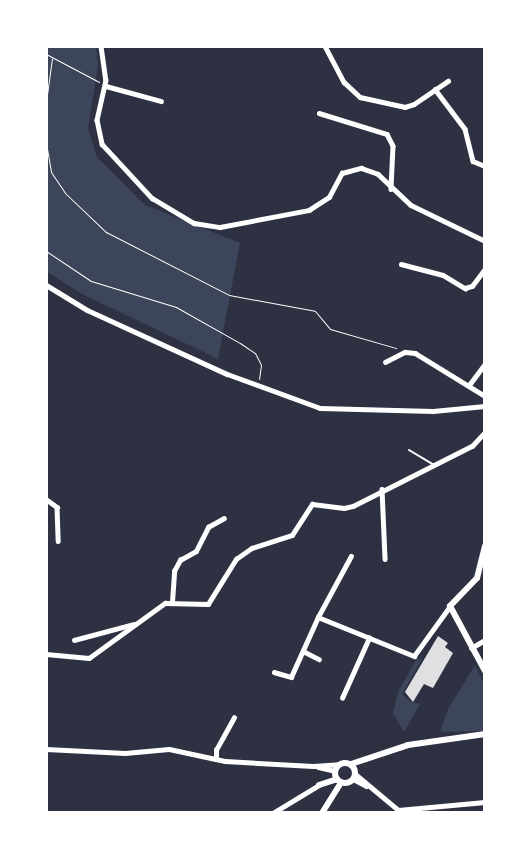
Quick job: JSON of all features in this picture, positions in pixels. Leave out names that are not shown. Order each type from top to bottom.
[{"type":"main road","points":[[485,546],[477,578],[450,606],[485,671]]},
{"type":"main road","points":[[319,785],[353,772],[372,758],[408,745],[485,734]]},
{"type":"main road","points":[[322,813],[331,797],[339,764],[353,772]]},
{"type":"street","points":[[101,46],[106,86],[97,120],[99,138],[105,150],[152,198],[200,225],[220,227],[309,210],[325,201],[340,176],[350,169],[373,171],[411,205],[485,241]]},
{"type":"street","points":[[325,46],[344,82],[360,97],[405,107],[448,80]]},
{"type":"street","points":[[106,86],[162,101]]},
{"type":"street","points":[[435,89],[466,129],[472,160],[485,166]]},
{"type":"street","points":[[319,113],[387,134],[392,146],[391,189]]},
{"type":"street","points":[[401,264],[443,275],[465,288],[473,285],[485,269]]},
{"type":"street","points":[[46,286],[88,310],[227,374],[320,408],[433,411],[485,406]]},
{"type":"street","points":[[385,362],[403,352],[420,355],[485,396]]},
{"type":"street","points":[[469,385],[485,364]]},
{"type":"street","points":[[46,654],[89,658],[165,603],[201,605],[210,602],[236,559],[252,548],[292,535],[312,504],[349,508],[382,489],[436,466],[476,444],[485,432]]},
{"type":"street","points":[[382,489],[385,559]]},
{"type":"street","points":[[46,498],[57,507],[58,541]]},
{"type":"street","points":[[172,602],[174,571],[180,560],[196,551],[208,527],[224,518]]},
{"type":"street","points":[[274,672],[291,677],[318,618],[351,556]]},
{"type":"street","points":[[318,618],[414,656],[450,606]]},
{"type":"street","points":[[74,640],[138,623]]},
{"type":"street","points":[[342,698],[369,638]]},
{"type":"street","points":[[471,648],[485,640]]},
{"type":"street","points":[[303,651],[319,659]]},
{"type":"street","points":[[216,759],[216,750],[234,718]]},
{"type":"street","points":[[46,749],[126,753],[169,749],[216,759],[313,766],[339,764]]},
{"type":"street","points":[[313,766],[337,777]]},
{"type":"street","points":[[353,772],[393,811],[485,802]]},
{"type":"street","points":[[272,813],[319,785]]},
{"type":"lane","points":[[408,450],[436,466]]},
{"type":"path","points":[[46,54],[106,86]]},
{"type":"path","points":[[46,102],[53,58]]},
{"type":"path","points":[[46,143],[51,172],[65,193],[106,232],[229,295],[315,311],[330,329],[388,344],[403,352]]},
{"type":"path","points":[[46,251],[90,281],[176,307],[254,352],[261,365],[258,385]]},
{"type":"shaded area","points":[[46,46],[96,46],[98,66],[88,128],[97,157],[145,205],[240,243],[218,359],[80,293],[46,271]]},
{"type":"shaded area","points":[[417,658],[422,659],[402,694],[411,702],[420,704],[404,732],[393,713],[398,692]]},
{"type":"shaded area","points":[[475,665],[485,686],[485,731],[440,732],[448,709]]},
{"type":"building","points":[[438,636],[448,643],[445,647],[453,653],[433,688],[424,684],[413,702],[405,692]]}]
